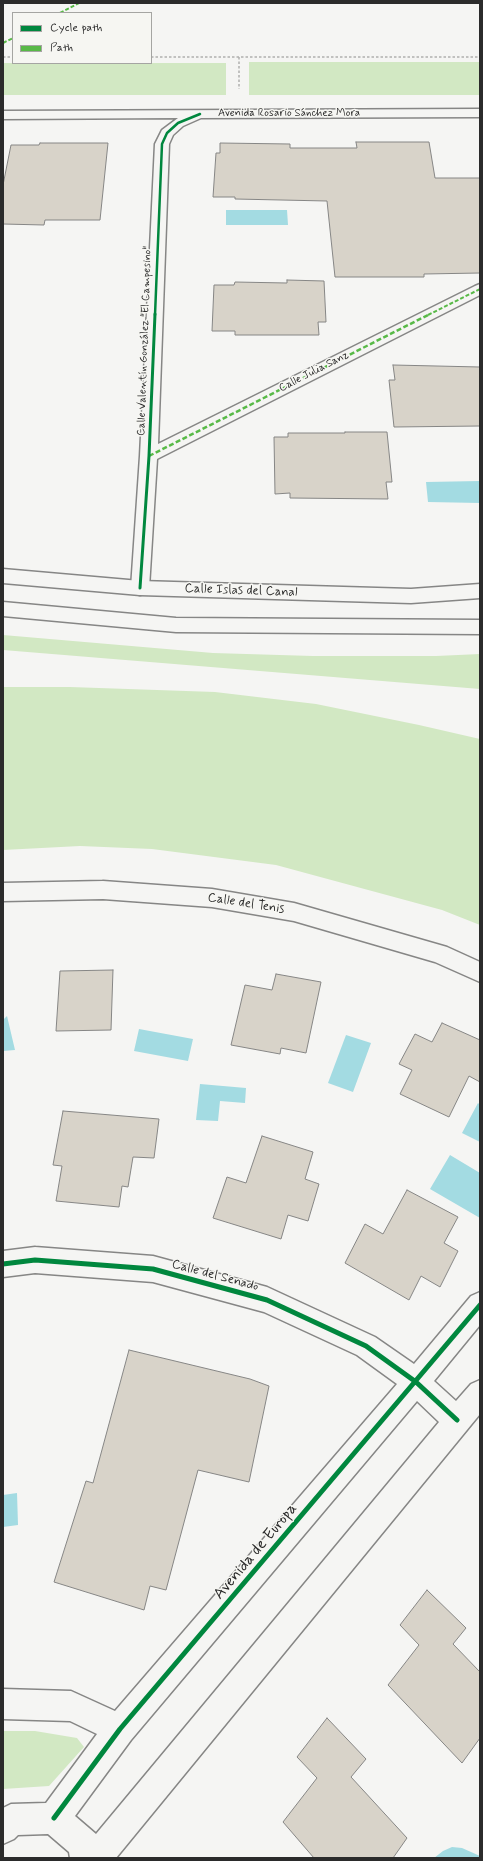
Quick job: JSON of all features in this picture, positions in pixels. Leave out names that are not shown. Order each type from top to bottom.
[{"type":"street","name":"Avenida Rosario Sánchez Mora","points":[[3,115],[480,113]]},
{"type":"street","name":"Calle Valentín González \"El Campesino\"","points":[[140,588],[149,456],[162,144],[167,133],[178,124],[200,114]]},
{"type":"street","name":"Calle Julia Sanz","points":[[149,456],[480,289]]},
{"type":"street","name":"Calle Islas del Canal","points":[[3,576],[140,588],[411,596],[480,591]]},
{"type":"street","points":[[3,609],[176,625],[480,627]]},
{"type":"street","name":"Calle del Tenis","points":[[3,892],[103,890],[219,899],[294,912],[439,954],[480,972]]},
{"type":"street","name":"Calle del Senado","points":[[3,1264],[35,1260],[152,1269],[267,1300],[366,1346],[416,1382],[457,1420]]},
{"type":"street","name":"Avenida de Europa","points":[[54,1818],[120,1729],[480,1305]]},
{"type":"street","points":[[96,1858],[480,1393]]},
{"type":"street","points":[[3,1704],[71,1706],[120,1729]]},
{"type":"street","points":[[3,1828],[11,1820],[54,1818],[84,1844],[86,1858]]},
{"type":"path","points":[[152,57],[480,57]]},
{"type":"green space","points":[[249,62],[480,62],[480,95],[249,95]]},
{"type":"green space","points":[[3,63],[226,63],[226,95],[3,95]]},
{"type":"green space","points":[[3,635],[213,653],[313,656],[436,656],[480,654],[480,689],[3,650]]},
{"type":"green space","points":[[3,687],[70,687],[215,692],[316,704],[480,739],[480,925],[442,910],[276,865],[152,849],[80,846],[3,850]]},
{"type":"green space","points":[[3,1731],[35,1731],[77,1738],[84,1747],[49,1786],[3,1789]]},
{"type":"water","points":[[226,210],[287,210],[288,225],[226,225]]},
{"type":"water","points":[[480,481],[480,503],[428,502],[426,482]]},
{"type":"water","points":[[7,1016],[15,1050],[3,1051],[3,1020]]},
{"type":"water","points":[[139,1029],[193,1039],[188,1061],[134,1051]]},
{"type":"water","points":[[346,1035],[371,1043],[353,1092],[328,1083]]},
{"type":"water","points":[[200,1084],[246,1088],[245,1103],[220,1101],[218,1121],[196,1120]]},
{"type":"water","points":[[478,1103],[480,1105],[480,1142],[462,1133]]},
{"type":"water","points":[[450,1155],[480,1173],[480,1218],[430,1189]]},
{"type":"water","points":[[17,1493],[18,1525],[3,1527],[3,1495]]},
{"type":"water","points":[[452,1847],[462,1848],[480,1856],[480,1858],[434,1858],[443,1851]]},
{"type":"building","points":[[356,142],[429,142],[435,178],[480,178],[480,273],[424,274],[424,277],[335,277],[327,201],[235,199],[235,197],[213,197],[216,153],[220,153],[220,143],[290,144],[290,148],[357,148]]},
{"type":"building","points":[[40,143],[108,143],[100,220],[45,220],[44,225],[3,224],[3,185],[11,145],[39,145]]},
{"type":"building","points":[[287,280],[324,281],[326,322],[318,322],[319,335],[235,335],[235,331],[212,331],[214,285],[234,285],[235,282],[287,283]]},
{"type":"building","points":[[393,365],[480,367],[480,426],[394,427],[389,380],[395,380]]},
{"type":"building","points":[[387,432],[392,482],[386,482],[388,499],[290,498],[290,493],[275,494],[274,437],[288,437],[288,433]]},
{"type":"building","points":[[113,970],[111,1030],[56,1031],[60,971]]},
{"type":"building","points":[[276,974],[321,982],[306,1053],[281,1048],[280,1054],[231,1045],[245,985],[272,990]]},
{"type":"building","points":[[442,1023],[480,1040],[480,1082],[469,1076],[449,1117],[400,1094],[412,1070],[399,1064],[415,1034],[432,1042]]},
{"type":"building","points":[[63,1111],[159,1119],[154,1158],[133,1157],[128,1187],[122,1186],[119,1207],[56,1201],[62,1166],[53,1165]]},
{"type":"building","points":[[262,1136],[313,1152],[305,1179],[319,1184],[308,1221],[288,1215],[281,1239],[213,1218],[227,1177],[246,1183]]},
{"type":"building","points":[[407,1190],[458,1217],[444,1243],[458,1251],[440,1287],[421,1276],[409,1300],[345,1263],[365,1224],[383,1234]]},
{"type":"building","points":[[129,1350],[250,1379],[269,1386],[249,1482],[198,1470],[166,1590],[150,1586],[144,1610],[54,1582],[86,1481],[93,1483]]},
{"type":"building","points":[[427,1590],[466,1628],[453,1644],[480,1672],[480,1738],[462,1763],[388,1685],[419,1645],[400,1625]]},
{"type":"building","points":[[327,1718],[366,1759],[351,1777],[407,1838],[393,1858],[314,1858],[283,1822],[317,1778],[297,1757]]},
{"type":"marked path","points":[[62,12],[79,3]]},
{"type":"marked path","points":[[3,43],[12,38]]},
{"type":"marked path","points":[[149,456],[480,289]]},
{"type":"cycle path","points":[[140,588],[149,456],[162,144],[167,133],[178,123],[200,114]]},
{"type":"cycle path","points":[[3,1264],[35,1260],[153,1269],[267,1300],[366,1346],[416,1382],[457,1420]]},
{"type":"cycle path","points":[[54,1818],[120,1729],[480,1305]]}]
